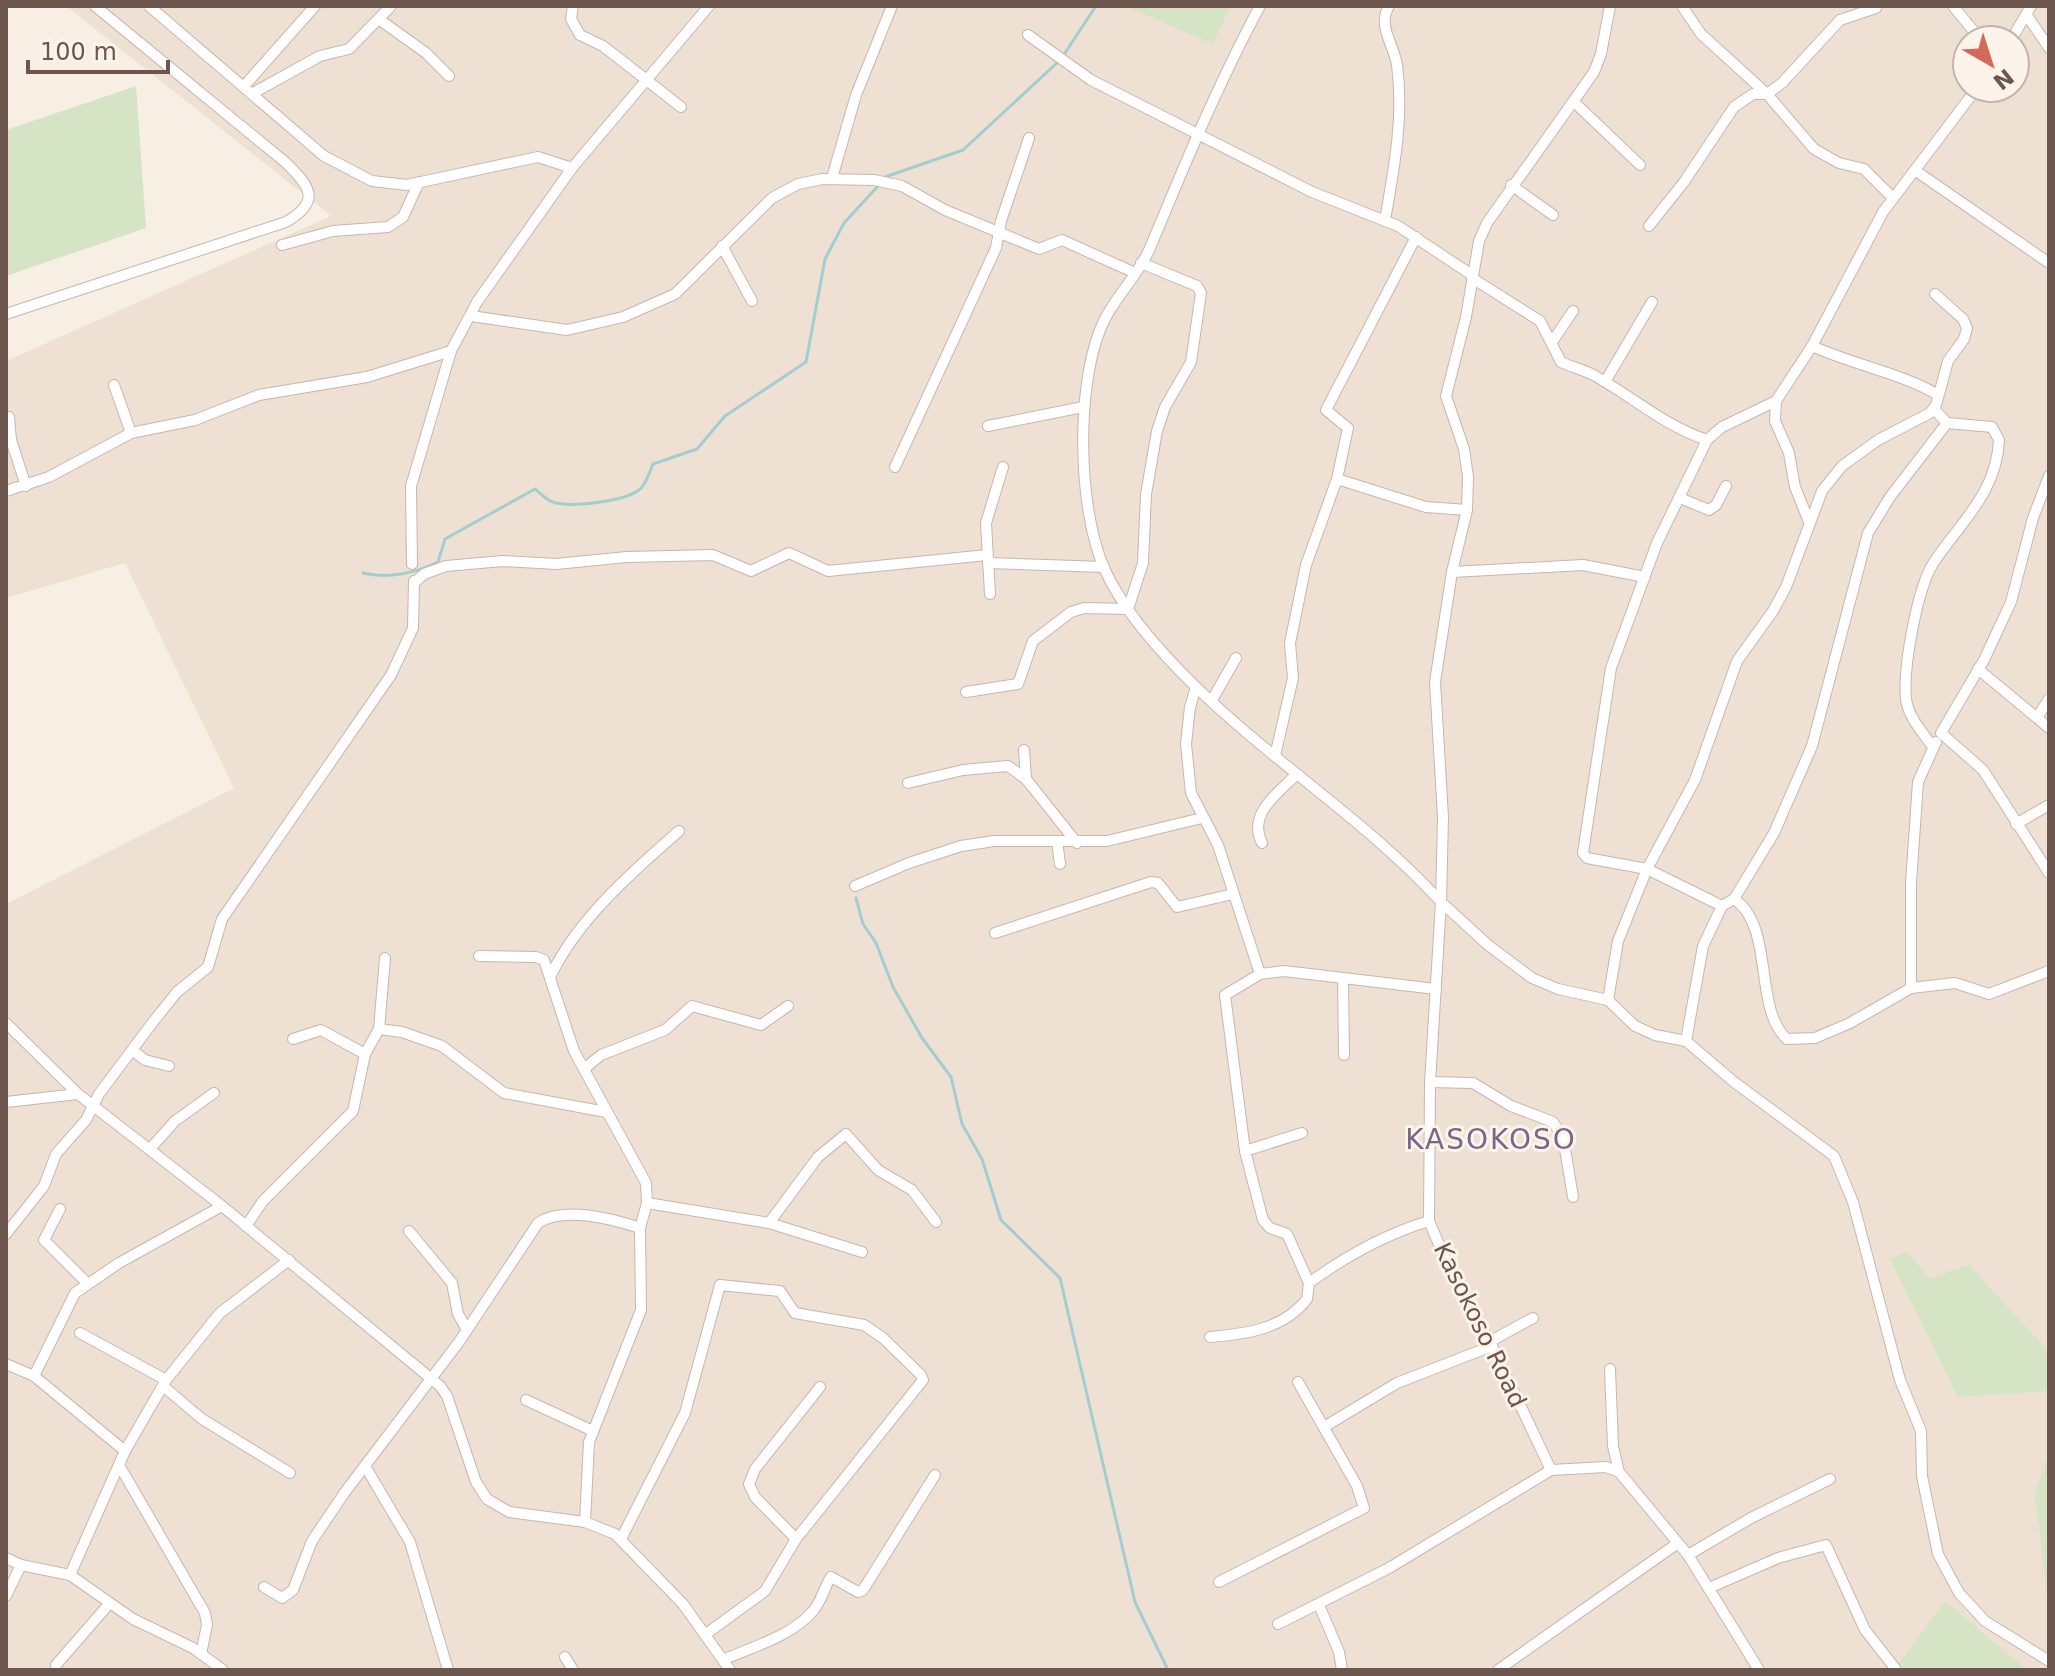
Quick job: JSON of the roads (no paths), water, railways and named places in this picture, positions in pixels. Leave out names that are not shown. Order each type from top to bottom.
[{"type":"street","points":[[6,314],[286,222],[304,212],[308,201],[310,192],[304,180],[285,162],[95,6]]},
{"type":"street","points":[[149,6],[342,169],[372,181],[403,185],[538,157],[572,168]]},
{"type":"street","points":[[245,85],[315,6]]},
{"type":"street","points":[[253,93],[320,56],[349,49],[391,6]]},
{"type":"street","points":[[573,6],[570,14],[580,35],[603,46],[681,107]]},
{"type":"street","points":[[412,564],[411,486],[451,351],[492,280],[572,168],[709,6]]},
{"type":"street","points":[[832,178],[847,120],[892,6]]},
{"type":"street","points":[[1260,6],[1141,263],[1118,293],[1098,334],[1083,407],[1083,446],[1092,519],[1104,567],[1128,609],[1196,687],[1275,756],[1389,847],[1441,902],[1488,945],[1532,978],[1558,989],[1608,1000],[1645,1031],[1686,1041],[1734,1082],[1834,1156],[1853,1202],[1863,1248],[1883,1305],[1900,1380],[1921,1431],[1922,1476],[1938,1554],[1959,1593],[1985,1621],[2049,1661]]},
{"type":"street","points":[[1385,220],[1398,138],[1397,66],[1383,20],[1389,6]]},
{"type":"street","name":"Kasokoso Road","points":[[1551,1470],[1490,1344],[1461,1293],[1429,1221],[1430,1082],[1443,817],[1435,682],[1452,572],[1467,510],[1467,462],[1446,396],[1487,223],[1511,185],[1574,102],[1601,54],[1610,6]]},
{"type":"street","points":[[1682,6],[1707,40],[1767,94],[1814,149],[1839,163],[1864,169],[1893,198]]},
{"type":"street","points":[[1953,6],[1968,24]]},
{"type":"street","points":[[1649,226],[1684,182],[1734,107],[1753,94],[1767,94],[1793,72],[1840,20],[1876,8]]},
{"type":"street","points":[[2030,11],[2049,48]]},
{"type":"street","points":[[380,20],[426,53],[449,76]]},
{"type":"street","points":[[1028,35],[1091,80],[1198,136],[1234,150],[1312,192],[1385,220],[1416,237],[1535,316],[1561,362],[1605,382],[1665,422],[1707,440]]},
{"type":"street","points":[[1574,102],[1640,165]]},
{"type":"street","points":[[1809,522],[1795,487],[1789,453],[1775,421],[1776,401],[1812,346],[1863,245],[1893,198],[1965,104]]},
{"type":"street","points":[[895,467],[932,392],[1000,233],[1029,138]]},
{"type":"street","points":[[1916,171],[2049,263]]},
{"type":"street","points":[[471,316],[567,330],[597,326],[675,294],[722,246],[785,190],[832,178],[879,180],[910,188],[945,210],[1039,249],[1062,240],[1133,272]]},
{"type":"street","points":[[282,245],[333,231],[388,227],[403,217],[419,182]]},
{"type":"street","points":[[403,185],[411,198]]},
{"type":"street","points":[[1511,185],[1553,215]]},
{"type":"street","points":[[1275,756],[1293,678],[1290,643],[1306,565],[1337,479],[1348,428],[1326,410],[1416,237]]},
{"type":"street","points":[[722,246],[752,301]]},
{"type":"street","points":[[1128,609],[1143,563],[1146,494],[1157,431],[1165,407],[1191,362],[1201,293],[1197,286],[1141,263]]},
{"type":"street","points":[[1608,1000],[1618,941],[1647,869],[1695,780],[1737,661],[1778,603],[1822,491],[1842,466],[1934,409],[1951,355],[1964,339],[1967,328],[1957,313],[1935,294]]},
{"type":"street","points":[[1605,382],[1652,302]]},
{"type":"street","points":[[1552,342],[1573,311]]},
{"type":"street","points":[[1812,346],[1849,363],[1917,383],[1938,395]]},
{"type":"street","points":[[6,491],[26,486],[79,463],[131,433],[195,420],[259,395],[367,377],[451,351]]},
{"type":"street","points":[[114,385],[131,433]]},
{"type":"street","points":[[1722,906],[1647,869],[1587,858],[1583,853],[1611,668],[1645,577],[1707,440],[1722,427],[1776,401]]},
{"type":"street","points":[[988,426],[1083,407]]},
{"type":"street","points":[[1933,747],[1913,719],[1906,698],[1923,587],[1935,561],[1982,499],[1999,450],[1998,434],[1992,427],[1947,423],[1934,409]]},
{"type":"street","points":[[9,417],[11,440],[26,486]]},
{"type":"street","points":[[1686,1041],[1700,957],[1722,906],[1734,899],[1774,833],[1812,746],[1868,533],[1890,497],[1947,423]]},
{"type":"street","points":[[990,594],[986,523],[1003,467]]},
{"type":"street","points":[[1911,988],[1910,905],[1918,782],[1933,747],[1978,669],[2011,602],[2033,518],[2049,476]]},
{"type":"street","points":[[1337,479],[1426,507],[1467,510]]},
{"type":"street","points":[[1680,498],[1709,510],[1716,505],[1726,486]]},
{"type":"street","points":[[6,1234],[44,1186],[56,1154],[132,1050],[177,992],[211,962],[222,919],[292,814],[352,735],[403,655],[413,628],[414,582],[424,574],[446,566],[488,562],[556,564],[708,554],[751,571],[785,553],[828,571],[988,559],[1104,567]]},
{"type":"street","points":[[1452,572],[1583,565],[1645,577]]},
{"type":"street","points":[[966,692],[1018,684],[1033,641],[1071,612],[1084,608],[1128,609]]},
{"type":"street","points":[[1212,700],[1236,658]]},
{"type":"street","points":[[1978,669],[2049,728]]},
{"type":"street","points":[[1196,687],[1190,707],[1187,767],[1191,793],[1218,845],[1260,974]]},
{"type":"street","points":[[2038,716],[2049,699]]},
{"type":"street","points":[[1941,733],[1983,770],[2049,873]]},
{"type":"street","points":[[1024,750],[1026,779]]},
{"type":"street","points":[[908,783],[985,766],[1008,766],[1026,779],[1077,843]]},
{"type":"street","points":[[1262,843],[1257,832],[1258,820],[1297,774]]},
{"type":"street","points":[[2016,824],[2049,805]]},
{"type":"street","points":[[855,886],[909,863],[961,846],[994,841],[1077,843],[1121,838],[1202,818]]},
{"type":"street","points":[[551,975],[584,925],[635,869],[679,831]]},
{"type":"street","points":[[1057,841],[1060,864]]},
{"type":"street","points":[[995,933],[1151,882],[1158,883],[1177,907],[1233,894]]},
{"type":"street","points":[[1734,899],[1754,927],[1776,1026],[1787,1039],[1815,1038],[1850,1023],[1911,988],[1955,983],[1989,994],[2049,971]]},
{"type":"street","points":[[479,956],[540,958],[551,975],[563,1026],[606,1112],[642,1171],[647,1203],[640,1228],[641,1310],[588,1449],[585,1522]]},
{"type":"street","points":[[246,1226],[263,1201],[353,1111],[365,1054],[379,1029],[385,958]]},
{"type":"street","points":[[1210,1337],[1245,1335],[1285,1319],[1307,1299],[1309,1283],[1287,1234],[1264,1223],[1245,1151],[1224,998],[1234,987],[1260,974],[1301,972],[1436,989]]},
{"type":"street","points":[[1343,978],[1344,1055]]},
{"type":"street","points":[[584,1069],[601,1055],[665,1030],[692,1006],[761,1025],[788,1006]]},
{"type":"street","points":[[6,1023],[78,1094],[222,1206],[432,1379],[447,1396],[476,1482],[487,1499],[509,1512],[585,1522],[621,1539],[683,1604],[730,1670]]},
{"type":"street","points":[[379,1029],[442,1046],[504,1093],[606,1112]]},
{"type":"street","points":[[293,1039],[321,1030],[365,1054]]},
{"type":"street","points":[[132,1050],[145,1060],[169,1066]]},
{"type":"street","points":[[1430,1082],[1473,1083],[1511,1106],[1553,1122],[1563,1137],[1573,1197]]},
{"type":"street","points":[[150,1149],[175,1121],[214,1093]]},
{"type":"street","points":[[6,1102],[78,1094]]},
{"type":"street","points":[[1245,1151],[1302,1133]]},
{"type":"street","points":[[769,1223],[818,1157],[846,1134],[878,1170],[912,1190],[936,1222]]},
{"type":"street","points":[[647,1203],[769,1223],[862,1252]]},
{"type":"street","points":[[34,1376],[69,1301],[87,1283],[222,1206]]},
{"type":"street","points":[[60,1209],[44,1240],[87,1283]]},
{"type":"street","points":[[264,1587],[282,1598],[288,1596],[312,1541],[467,1330],[541,1220],[596,1218],[640,1228]]},
{"type":"street","points":[[1309,1283],[1358,1251],[1429,1221]]},
{"type":"street","points":[[409,1231],[452,1283],[458,1314],[467,1330]]},
{"type":"street","points":[[70,1575],[125,1451],[165,1383],[220,1313],[289,1260]]},
{"type":"street","points":[[621,1539],[685,1413],[716,1291],[723,1284],[780,1291],[795,1313],[864,1325],[883,1338],[923,1379],[852,1473],[796,1539],[765,1591],[706,1634]]},
{"type":"street","points":[[1324,1427],[1397,1383],[1490,1344],[1533,1318]]},
{"type":"street","points":[[80,1333],[165,1383],[202,1419],[290,1473]]},
{"type":"street","points":[[6,1364],[34,1376],[125,1451]]},
{"type":"street","points":[[1610,1369],[1613,1446],[1619,1472],[1688,1555],[1759,1670]]},
{"type":"street","points":[[1219,1582],[1364,1508],[1357,1486],[1298,1382]]},
{"type":"street","points":[[796,1539],[755,1497],[749,1484],[755,1469],[820,1387]]},
{"type":"street","points":[[526,1400],[593,1431]]},
{"type":"street","points":[[119,1465],[205,1613],[207,1625],[201,1654]]},
{"type":"street","points":[[365,1466],[410,1542],[448,1670]]},
{"type":"street","points":[[1278,1624],[1389,1568],[1551,1470],[1606,1467],[1619,1472]]},
{"type":"street","points":[[723,1660],[805,1619],[815,1609],[831,1577],[858,1592],[863,1590],[935,1475]]},
{"type":"street","points":[[1688,1555],[1764,1511],[1830,1479]]},
{"type":"street","points":[[1498,1670],[1678,1543]]},
{"type":"street","points":[[1709,1588],[1778,1558],[1826,1545],[1865,1630],[1895,1668]]},
{"type":"street","points":[[6,1558],[21,1565],[70,1575],[109,1604],[201,1654],[223,1670]]},
{"type":"street","points":[[6,1596],[21,1565]]},
{"type":"street","points":[[56,1665],[109,1604]]},
{"type":"street","points":[[1319,1605],[1339,1652],[1342,1670]]},
{"type":"street","points":[[565,1657],[573,1670]]},
{"type":"waterway","points":[[1063,56],[1096,6]]},
{"type":"waterway","points":[[882,178],[963,150],[1058,62]]},
{"type":"waterway","points":[[363,573],[402,574],[438,562],[445,539],[535,489],[550,501],[564,504],[602,502],[626,496],[642,487],[653,464],[697,449],[725,416],[806,362],[825,259],[844,223],[879,185]]},
{"type":"waterway","points":[[856,898],[863,924],[876,943],[893,987],[922,1038],[951,1077],[962,1124],[982,1159],[1001,1220],[1060,1278],[1135,1602],[1168,1670]]},
{"type":"district","name":"KASOKOSO","points":[[1491,1139]]}]
